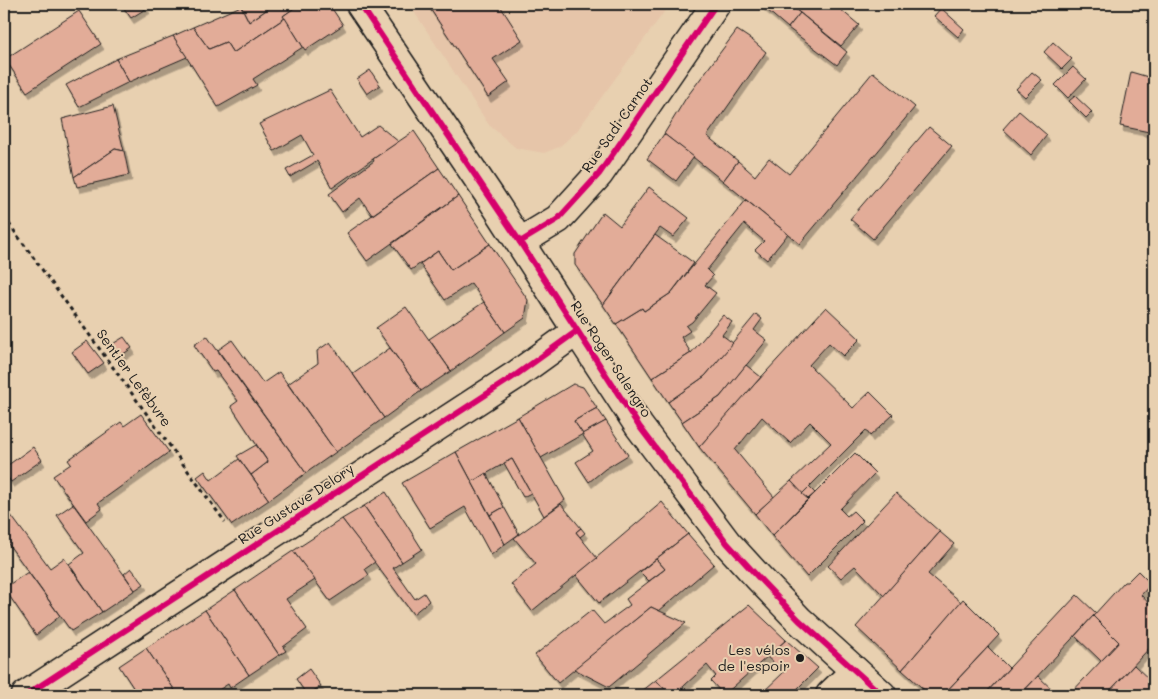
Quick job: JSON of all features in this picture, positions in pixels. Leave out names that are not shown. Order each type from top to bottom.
[{"type":"street","name":"Rue Roger Salengro","points":[[360,4],[520,242],[639,426],[727,542],[758,577],[799,620],[882,695]]},
{"type":"street","name":"Rue Sadi Carnot","points":[[520,242],[558,219],[599,174],[716,4]]},
{"type":"street","name":"Rue Gustave Delory","points":[[26,695],[516,375],[577,331]]},
{"type":"street","points":[[830,695],[855,671]]},
{"type":"shaded area","points":[[409,4],[670,4],[576,132],[559,147],[544,153],[516,148],[489,125]]},
{"type":"building","points":[[121,4],[144,4],[147,8],[131,18]]},
{"type":"building","points":[[245,4],[275,4],[249,22],[241,6]]},
{"type":"building","points":[[275,4],[300,4],[283,16],[285,18],[233,53],[226,42],[209,49],[193,27],[241,6],[249,22]]},
{"type":"building","points":[[300,4],[329,4],[343,25],[305,50],[283,16]]},
{"type":"building","points":[[427,4],[499,4],[522,40],[493,59],[509,82],[488,97]]},
{"type":"building","points":[[760,4],[789,4],[800,13],[788,28]]},
{"type":"building","points":[[789,4],[834,4],[859,25],[841,46]]},
{"type":"building","points":[[941,8],[964,29],[958,37],[934,16]]},
{"type":"building","points":[[79,11],[101,44],[27,92],[5,59]]},
{"type":"building","points":[[800,13],[847,52],[837,65],[788,28]]},
{"type":"building","points":[[285,18],[303,47],[253,79],[257,85],[218,107],[173,36],[193,27],[209,49],[226,42],[233,53]]},
{"type":"building","points":[[737,30],[766,52],[707,136],[738,161],[723,181],[664,134],[686,98]]},
{"type":"building","points":[[173,36],[187,57],[129,82],[116,59]]},
{"type":"building","points":[[1053,42],[1072,59],[1062,69],[1044,52]]},
{"type":"building","points":[[1153,51],[1154,133],[1120,126],[1131,72],[1148,77]]},
{"type":"building","points":[[116,59],[129,82],[79,107],[66,85]]},
{"type":"building","points":[[1073,67],[1086,79],[1068,98],[1055,85]]},
{"type":"building","points":[[370,70],[380,85],[367,94],[357,79]]},
{"type":"building","points":[[873,72],[915,107],[800,244],[723,181],[738,161],[755,176],[769,158],[789,174]]},
{"type":"building","points":[[1032,72],[1042,80],[1025,97],[1016,89]]},
{"type":"building","points":[[330,90],[360,137],[378,125],[399,142],[332,188],[317,161],[290,177],[286,170],[313,155],[302,135],[274,151],[259,124]]},
{"type":"building","points":[[1075,96],[1092,112],[1086,118],[1069,101]]},
{"type":"building","points":[[113,106],[124,151],[115,149],[74,177],[62,119]]},
{"type":"building","points":[[1019,111],[1047,135],[1031,155],[1003,129]]},
{"type":"building","points":[[929,127],[952,146],[873,239],[850,219]]},
{"type":"building","points":[[414,131],[439,168],[372,215],[360,198],[342,212],[329,194],[374,161],[373,159]]},
{"type":"building","points":[[664,134],[694,157],[676,181],[647,159]]},
{"type":"building","points":[[115,149],[124,151],[129,175],[77,187],[74,177]]},
{"type":"building","points":[[439,168],[458,196],[367,261],[347,233]]},
{"type":"building","points":[[649,187],[689,218],[673,237],[660,228],[603,305],[575,265],[575,254],[603,212],[620,226]]},
{"type":"building","points":[[458,196],[490,244],[451,270],[438,251],[411,270],[392,244]]},
{"type":"building","points":[[746,200],[788,234],[767,260],[755,250],[764,241],[744,224],[707,270],[713,276],[705,285],[716,293],[692,322],[686,326],[690,331],[681,337],[691,353],[652,378],[616,324],[642,308],[644,311],[671,293]]},
{"type":"building","points":[[655,235],[694,263],[671,293],[644,311],[642,308],[616,324],[603,305]]},
{"type":"building","points":[[490,244],[528,300],[525,318],[505,332],[471,283],[445,300],[420,264],[438,251],[451,270]]},
{"type":"building","points":[[484,302],[505,332],[451,371],[429,339]]},
{"type":"building","points":[[406,307],[451,371],[421,391],[376,328]]},
{"type":"building","points":[[826,307],[860,339],[843,356],[829,343],[809,365],[853,408],[870,392],[893,415],[870,436],[866,430],[802,494],[791,481],[831,443],[810,422],[790,443],[762,417],[735,450],[774,497],[755,514],[699,447]]},
{"type":"building","points":[[756,314],[762,319],[754,330],[767,340],[720,397],[682,422],[668,402],[705,376]]},
{"type":"building","points":[[723,315],[732,322],[722,335],[733,343],[705,376],[668,402],[652,378],[691,353]]},
{"type":"building","points":[[207,336],[306,473],[269,500],[251,475],[268,462],[231,406],[238,401],[216,371],[213,372],[194,345]]},
{"type":"building","points":[[124,337],[132,348],[119,357],[111,345]]},
{"type":"building","points":[[232,340],[263,383],[279,372],[336,452],[306,473],[218,350]]},
{"type":"building","points":[[87,341],[104,363],[88,374],[72,352]]},
{"type":"building","points":[[330,342],[384,418],[336,452],[288,384],[318,363],[317,351]]},
{"type":"building","points":[[390,348],[421,391],[384,418],[353,374]]},
{"type":"building","points":[[746,365],[761,377],[699,447],[682,422],[720,397]]},
{"type":"building","points":[[573,384],[583,387],[597,408],[574,421],[583,434],[541,458],[518,417]]},
{"type":"building","points":[[597,408],[606,421],[583,434],[574,421]]},
{"type":"building","points":[[141,414],[169,452],[98,503],[102,509],[86,521],[53,476],[71,464],[68,460],[121,422],[124,426]]},
{"type":"building","points":[[518,417],[565,500],[544,516],[512,459],[472,482],[456,452]]},
{"type":"building","points":[[606,421],[628,455],[605,469],[589,482],[576,462],[593,451],[582,434]]},
{"type":"building","points":[[256,445],[268,462],[251,475],[237,456]]},
{"type":"building","points":[[33,447],[42,460],[11,482],[4,472],[4,468]]},
{"type":"building","points":[[456,452],[505,544],[491,555],[465,507],[430,528],[402,483]]},
{"type":"building","points":[[855,453],[875,473],[840,509],[847,516],[853,511],[863,521],[807,577],[772,536]]},
{"type":"building","points":[[239,459],[269,500],[232,525],[197,477],[205,471],[211,480]]},
{"type":"building","points":[[512,459],[531,493],[523,497],[504,463]]},
{"type":"building","points":[[486,473],[504,507],[490,515],[472,482]]},
{"type":"building","points":[[791,481],[808,499],[772,536],[755,514]]},
{"type":"building","points":[[809,487],[815,493],[808,499],[802,494]]},
{"type":"building","points":[[386,492],[422,549],[402,562],[364,506]]},
{"type":"building","points":[[896,493],[940,532],[884,596],[855,566],[841,578],[828,566]]},
{"type":"building","points":[[662,502],[688,534],[599,603],[576,575]]},
{"type":"building","points":[[73,504],[135,590],[102,612],[69,564],[84,553],[57,515]]},
{"type":"building","points":[[561,504],[581,528],[576,532],[597,558],[532,611],[511,584],[536,564],[514,538]]},
{"type":"building","points":[[364,506],[402,562],[393,568],[415,599],[424,593],[429,601],[413,614],[342,519]]},
{"type":"building","points":[[504,507],[519,534],[505,544],[490,515]]},
{"type":"building","points":[[10,514],[50,568],[64,558],[102,612],[71,631],[4,538],[4,519]]},
{"type":"building","points":[[342,519],[375,562],[365,569],[369,575],[330,601],[293,551]]},
{"type":"building","points":[[581,528],[585,533],[580,537],[576,532]]},
{"type":"building","points":[[940,532],[954,544],[928,574],[961,602],[902,670],[856,627]]},
{"type":"building","points":[[688,534],[714,564],[659,611],[651,607],[558,683],[535,655],[592,610],[604,624],[630,605],[626,599],[665,569],[656,559]]},
{"type":"building","points":[[293,551],[315,580],[286,599],[307,629],[283,647],[286,651],[279,655],[235,590]]},
{"type":"building","points":[[656,559],[665,569],[649,581],[640,572]]},
{"type":"building","points":[[131,568],[144,584],[135,590],[124,574]]},
{"type":"building","points":[[1138,571],[1151,584],[1141,595],[1154,609],[1154,643],[1106,695],[1069,695],[1119,642],[1093,616],[1124,582],[1127,582]]},
{"type":"building","points":[[28,572],[60,616],[36,635],[4,588]]},
{"type":"building","points":[[235,590],[279,655],[249,675],[205,610]]},
{"type":"building","points":[[1077,595],[1096,613],[1020,695],[984,695]]},
{"type":"building","points":[[963,599],[999,635],[943,695],[930,695],[902,670]]},
{"type":"building","points":[[749,605],[786,640],[724,695],[711,681],[716,676],[707,665],[674,695],[670,695],[656,680]]},
{"type":"building","points":[[651,607],[686,623],[609,687],[574,669]]},
{"type":"building","points":[[205,610],[249,675],[230,688],[228,684],[211,695],[178,695],[146,648]]},
{"type":"building","points":[[1093,616],[1119,642],[1101,661],[1075,636]]},
{"type":"building","points":[[786,640],[818,668],[791,695],[760,695],[784,672],[767,657]]},
{"type":"building","points":[[988,647],[1009,668],[984,695],[943,695]]},
{"type":"building","points":[[146,648],[178,695],[138,695],[119,666]]},
{"type":"building","points":[[1134,665],[1154,684],[1154,695],[1106,695]]},
{"type":"building","points":[[309,669],[321,686],[307,695],[296,679]]},
{"type":"building","points":[[1038,676],[1058,695],[1020,695]]},
{"type":"building","points":[[656,680],[670,695],[637,695]]},
{"type":"cycle path","points":[[360,4],[520,242],[639,426],[727,543],[799,620],[882,695]]},
{"type":"cycle path","points":[[520,242],[558,219],[599,174],[716,4]]},
{"type":"cycle path","points":[[26,695],[516,375],[577,331]]},
{"type":"place","name":"Les vélos de l'espoir","points":[[800,658]]}]
